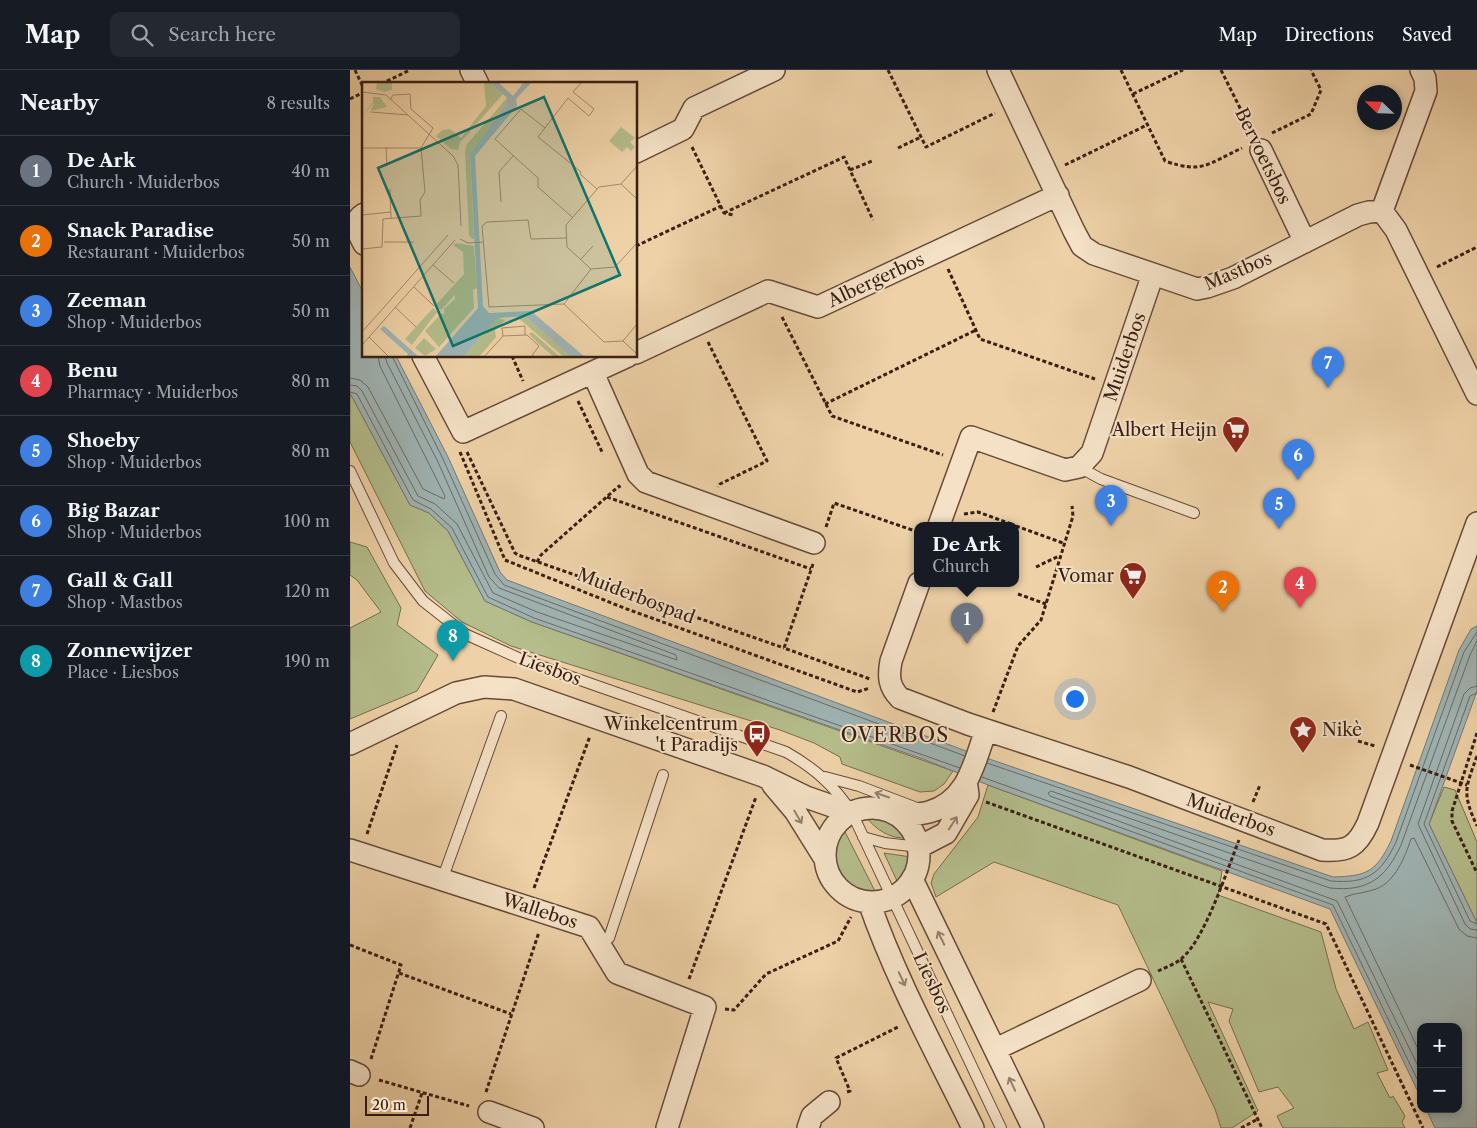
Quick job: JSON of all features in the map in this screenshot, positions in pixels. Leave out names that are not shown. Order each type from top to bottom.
[{"type":"street","points":[[471,70],[477,82]]},
{"type":"street","points":[[638,151],[683,129],[694,108],[774,70]]},
{"type":"street","name":"Mastbos","points":[[998,70],[1082,246],[1094,254],[1196,289],[1207,288],[1234,278],[1358,216],[1382,211]]},
{"type":"street","points":[[1421,70],[1425,78],[1426,90],[1382,211],[1396,230],[1477,394]]},
{"type":"street","name":"Bervoetsbos","points":[[1259,145],[1305,242]]},
{"type":"street","name":"Albergerbos","points":[[768,291],[818,307],[1058,195]]},
{"type":"street","points":[[362,217],[357,223],[356,230],[362,240]]},
{"type":"street","name":"Muiderbos","points":[[1079,468],[1092,453],[1153,274]]},
{"type":"street","points":[[638,352],[768,291]]},
{"type":"street","points":[[424,358],[461,434],[624,358]]},
{"type":"street","points":[[593,373],[638,474],[646,482],[818,544]]},
{"type":"street","points":[[941,520],[971,437],[1065,470],[1079,468]]},
{"type":"street","name":"Muiderbos","points":[[886,682],[900,698],[982,739],[1129,777],[1322,850],[1339,851],[1353,846],[1362,837],[1368,823],[1477,523]]},
{"type":"street","points":[[886,682],[891,661],[917,587]]},
{"type":"street","name":"Liesbos","points":[[350,744],[456,693],[484,688],[514,688],[765,778],[806,797],[852,813]]},
{"type":"street","points":[[919,847],[946,833],[967,790],[982,739]]},
{"type":"street","points":[[765,778],[795,811],[812,842],[825,859]]},
{"type":"street","points":[[897,815],[928,812],[947,805],[967,790]]},
{"type":"street","points":[[867,808],[882,809],[897,815],[915,835],[919,847],[917,870],[912,879],[904,890],[892,898],[864,901],[846,894],[836,885],[829,873],[825,859],[826,845],[831,832],[840,821],[852,813],[867,808]]},
{"type":"street","name":"Wallebos","points":[[355,852],[589,927],[617,973],[705,1006]]},
{"type":"street","name":"Liesbos","points":[[912,879],[1033,1128]]},
{"type":"street","name":"Liesbos","points":[[864,901],[973,1128]]},
{"type":"street","points":[[996,1050],[1140,980]]},
{"type":"street","points":[[667,1128],[705,1006]]},
{"type":"street","points":[[808,1128],[812,1116],[829,1102]]},
{"type":"street","points":[[484,1110],[532,1128]]},
{"type":"lane","points":[[1079,468],[1101,479],[1194,513]]},
{"type":"lane","name":"Liesbos","points":[[350,471],[394,563],[423,602],[466,634],[523,660],[786,752],[824,777],[839,793],[852,813],[1002,1128]]},
{"type":"lane","points":[[442,880],[501,716]]},
{"type":"lane","points":[[598,942],[609,938],[663,775]]},
{"type":"lane","name":"Liesbos","points":[[824,777],[867,789],[928,812]]},
{"type":"lane","points":[[863,837],[885,844],[919,847]]},
{"type":"path","points":[[355,70],[362,86]]},
{"type":"path","points":[[385,82],[410,70]]},
{"type":"path","points":[[888,70],[926,147],[1014,104]]},
{"type":"path","points":[[1121,70],[1164,161],[1185,168],[1198,169],[1259,145],[1311,114],[1321,90],[1311,70]]},
{"type":"path","points":[[1133,94],[1183,70]]},
{"type":"path","name":"Bervoetsbos","points":[[1221,70],[1259,145]]},
{"type":"path","points":[[350,99],[362,91]]},
{"type":"path","points":[[1047,173],[1147,125]]},
{"type":"path","points":[[683,129],[724,213]]},
{"type":"path","points":[[898,148],[921,137]]},
{"type":"path","points":[[724,213],[844,157],[873,220]]},
{"type":"path","points":[[850,170],[872,161]]},
{"type":"path","points":[[638,245],[721,206]]},
{"type":"path","points":[[724,213],[734,214]]},
{"type":"path","points":[[1418,276],[1477,248]]},
{"type":"path","points":[[939,251],[980,339],[1115,386]]},
{"type":"path","points":[[768,291],[832,416],[962,462]]},
{"type":"path","points":[[699,323],[767,461],[720,484],[711,507]]},
{"type":"path","points":[[825,404],[976,330]]},
{"type":"path","points":[[513,358],[532,400]]},
{"type":"path","points":[[570,384],[607,460]]},
{"type":"path","points":[[461,434],[515,553],[886,682]]},
{"type":"path","name":"Muiderbospad","points":[[461,434],[456,444],[505,560],[624,608],[856,692],[886,682]]},
{"type":"path","points":[[615,478],[625,492],[646,482]]},
{"type":"path","points":[[537,562],[541,555],[619,486]]},
{"type":"path","points":[[607,497],[811,569]]},
{"type":"path","points":[[784,648],[818,544],[834,503],[914,531]]},
{"type":"path","points":[[982,739],[1018,646],[1041,620],[1063,543],[1073,516],[1072,506]]},
{"type":"path","points":[[941,520],[978,512],[1004,522]]},
{"type":"path","points":[[1019,527],[1063,543]]},
{"type":"path","points":[[1036,567],[1060,556]]},
{"type":"path","points":[[1018,594],[1046,604]]},
{"type":"path","points":[[350,945],[401,965],[358,1074],[484,1110],[511,1014],[536,910],[596,717]]},
{"type":"path","points":[[355,852],[398,741],[389,726]]},
{"type":"path","points":[[1477,733],[1452,811],[1452,821],[1477,873]]},
{"type":"path","points":[[1477,756],[1466,785],[1465,793],[1468,807],[1477,826]]},
{"type":"path","points":[[1411,766],[1466,785]]},
{"type":"path","points":[[682,998],[765,778]]},
{"type":"path","points":[[967,790],[1221,888],[1326,924],[1423,1128]]},
{"type":"path","points":[[1140,980],[1182,959],[1196,944],[1221,888],[1239,839]]},
{"type":"path","points":[[705,1006],[734,1010],[766,974],[838,941],[864,901]]},
{"type":"path","points":[[1182,959],[1262,1128]]},
{"type":"path","points":[[399,973],[511,1014]]},
{"type":"path","points":[[829,1102],[850,1091],[836,1058],[919,1017]]},
{"type":"path","points":[[410,1128],[422,1093]]},
{"type":"path","points":[[1241,1128],[1258,1119]]},
{"type":"green space","points":[[350,393],[410,505],[429,513],[448,531],[485,601],[532,622],[953,771],[944,784],[934,791],[920,792],[842,764],[840,757],[814,743],[780,730],[511,646],[462,622],[425,591],[350,442]]},
{"type":"green space","points":[[350,542],[367,547],[401,608],[397,625],[438,655],[417,691],[350,719],[350,628],[381,612],[357,580],[350,575]]},
{"type":"green space","points":[[988,785],[1222,871],[1218,895],[1321,932],[1336,989],[1354,1029],[1368,1022],[1388,1070],[1377,1073],[1390,1098],[1393,1096],[1405,1116],[1402,1122],[1405,1128],[1283,1128],[1277,1116],[1294,1108],[1278,1087],[1259,1092],[1229,1021],[1233,1009],[1208,1002],[1258,1111],[1232,1128],[1221,1128],[1215,1109],[1118,905],[994,862],[936,897],[931,883],[934,874],[978,817]]},
{"type":"green space","points":[[1444,787],[1455,790],[1477,842],[1477,923],[1429,824]]},
{"type":"green space","points":[[874,816],[885,818],[894,823],[907,838],[895,837],[879,830],[867,818]]},
{"type":"green space","points":[[844,830],[876,893],[864,893],[853,889],[845,882],[839,872],[835,851],[838,840]]},
{"type":"green space","points":[[884,853],[911,857],[907,871],[898,883]]},
{"type":"water","points":[[350,267],[362,290],[362,358],[397,358],[448,457],[500,572],[507,580],[966,751],[1333,877],[1354,875],[1369,870],[1375,866],[1386,851],[1459,650],[1471,629],[1477,626],[1477,691],[1429,824],[1477,923],[1477,1128],[1435,1128],[1428,1113],[1462,1113],[1462,1023],[1417,1023],[1417,1090],[1330,909],[988,785],[923,759],[532,622],[485,601],[448,531],[429,513],[410,505],[350,393]]},
{"type":"place","name":"Gall & Gall","points":[[1328,388]]},
{"type":"place","name":"Albert Heijn","points":[[1236,454]]},
{"type":"place","name":"Big Bazar","points":[[1298,480]]},
{"type":"place","name":"Zeeman","points":[[1111,526]]},
{"type":"place","name":"Shoeby","points":[[1279,529]]},
{"type":"place","name":"Vomar","points":[[1133,600]]},
{"type":"place","name":"Benu","points":[[1300,608]]},
{"type":"place","name":"Snack Paradise","points":[[1223,612]]},
{"type":"place","name":"De Ark","points":[[967,644]]},
{"type":"place","name":"Zonnewijzer","points":[[453,661]]},
{"type":"place","name":"Nikè","points":[[1303,754]]},
{"type":"place","name":"Winkelcentrum 't Paradijs","points":[[757,758]]},
{"type":"district","name":"OVERBOS","points":[[895,735]]}]
